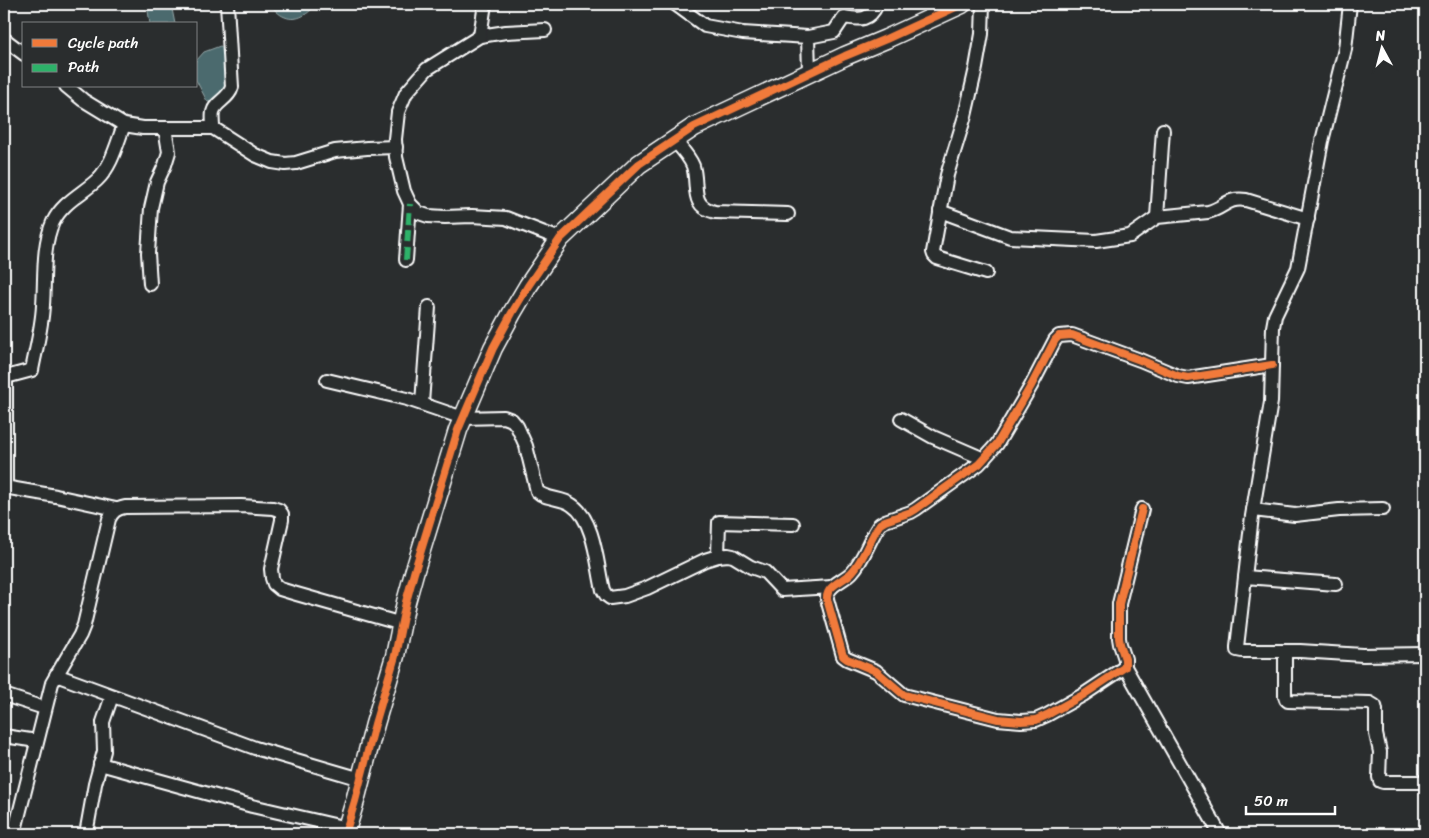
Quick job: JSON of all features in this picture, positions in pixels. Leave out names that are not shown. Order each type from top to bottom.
[{"type":"street","points":[[214,128],[213,110],[230,93],[232,87],[227,4]]},
{"type":"street","points":[[480,36],[485,4]]},
{"type":"street","points":[[675,4],[705,26],[743,33],[808,37],[834,32],[844,17],[859,20],[865,18],[877,4]]},
{"type":"street","points":[[100,764],[346,831],[395,656],[414,573],[445,469],[463,418],[493,348],[512,313],[560,238],[639,164],[694,127],[809,72],[962,4]]},
{"type":"street","points":[[983,4],[982,34],[976,68],[965,116],[946,175],[933,252],[938,258],[986,273]]},
{"type":"street","points":[[1350,4],[1344,49],[1322,141],[1298,268],[1275,316],[1273,327],[1272,402],[1253,510],[1236,647],[1237,650],[1242,651],[1363,655],[1425,654]]},
{"type":"street","points":[[545,30],[506,32],[480,36],[427,69],[406,93],[398,112],[395,139],[396,157],[404,191],[410,204],[419,212],[428,216],[506,218],[560,238]]},
{"type":"street","points":[[808,37],[809,72]]},
{"type":"street","points":[[4,39],[22,52]]},
{"type":"street","points":[[68,88],[83,100],[124,125],[133,127],[214,128],[255,155],[272,162],[285,164],[305,161],[335,151],[396,147]]},
{"type":"street","points":[[124,125],[111,160],[105,170],[98,179],[60,210],[50,231],[45,264],[42,318],[32,370],[6,376],[5,487],[116,509],[125,507],[242,506],[279,510],[282,514],[282,520],[272,569],[274,584],[280,589],[402,624]]},
{"type":"street","points":[[150,284],[148,253],[151,208],[155,188],[167,158],[165,128]]},
{"type":"street","points":[[1157,217],[1163,130]]},
{"type":"street","points":[[674,140],[692,164],[698,199],[701,206],[707,210],[715,212],[788,214]]},
{"type":"street","points":[[940,211],[1010,237],[1096,241],[1130,236],[1157,217],[1208,212],[1238,199],[1308,219]]},
{"type":"street","points":[[406,260],[410,204]]},
{"type":"street","points":[[422,403],[429,307]]},
{"type":"street","points":[[1125,667],[1083,695],[1036,720],[998,719],[914,698],[899,692],[876,671],[847,659],[843,656],[827,594],[832,587],[851,574],[880,524],[911,512],[984,459],[997,444],[1059,336],[1072,335],[1178,376],[1188,378],[1272,365]]},
{"type":"street","points":[[327,380],[422,403],[463,418],[504,417],[512,420],[517,426],[526,446],[537,491],[544,496],[574,505],[585,520],[592,537],[603,590],[610,598],[625,596],[647,588],[693,565],[718,556],[728,555],[733,556],[750,567],[765,572],[782,590],[832,587]]},
{"type":"street","points":[[901,418],[933,437],[984,459]]},
{"type":"street","points":[[14,834],[44,708],[52,683],[84,625],[109,519],[112,512],[116,509]]},
{"type":"street","points":[[1142,509],[1119,604],[1120,644],[1125,659],[1125,667],[1220,834]]},
{"type":"street","points":[[1253,510],[1295,515],[1339,510],[1383,509]]},
{"type":"street","points":[[718,556],[719,522],[793,524]]},
{"type":"street","points":[[1245,577],[1336,584]]},
{"type":"street","points":[[1286,651],[1284,696],[1288,701],[1372,704],[1376,710],[1376,734],[1380,752],[1380,781],[1425,782]]},
{"type":"street","points":[[56,675],[254,748],[361,779]]},
{"type":"street","points":[[4,695],[44,708]]},
{"type":"street","points":[[86,834],[104,744],[102,727],[112,696]]},
{"type":"street","points":[[4,736],[37,741]]},
{"type":"water","points":[[147,4],[171,4],[175,22],[150,22]]},
{"type":"water","points":[[269,4],[316,4],[306,14],[298,18],[289,18],[283,16]]},
{"type":"water","points":[[220,46],[228,49],[227,72],[235,98],[221,110],[207,101],[198,84],[198,59],[204,52]]},
{"type":"marked path","points":[[406,260],[410,204]]},
{"type":"cycle path","points":[[345,834],[395,656],[414,573],[458,430],[493,348],[528,286],[560,239],[639,164],[694,127],[845,56],[962,4]]},
{"type":"cycle path","points":[[1142,509],[1119,604],[1119,638],[1125,659],[1125,667],[1083,695],[1047,715],[1036,720],[998,719],[904,695],[876,671],[843,656],[827,599],[829,590],[849,575],[856,567],[880,524],[916,509],[979,464],[997,444],[1059,336],[1072,335],[1178,376],[1188,378],[1272,365]]}]
